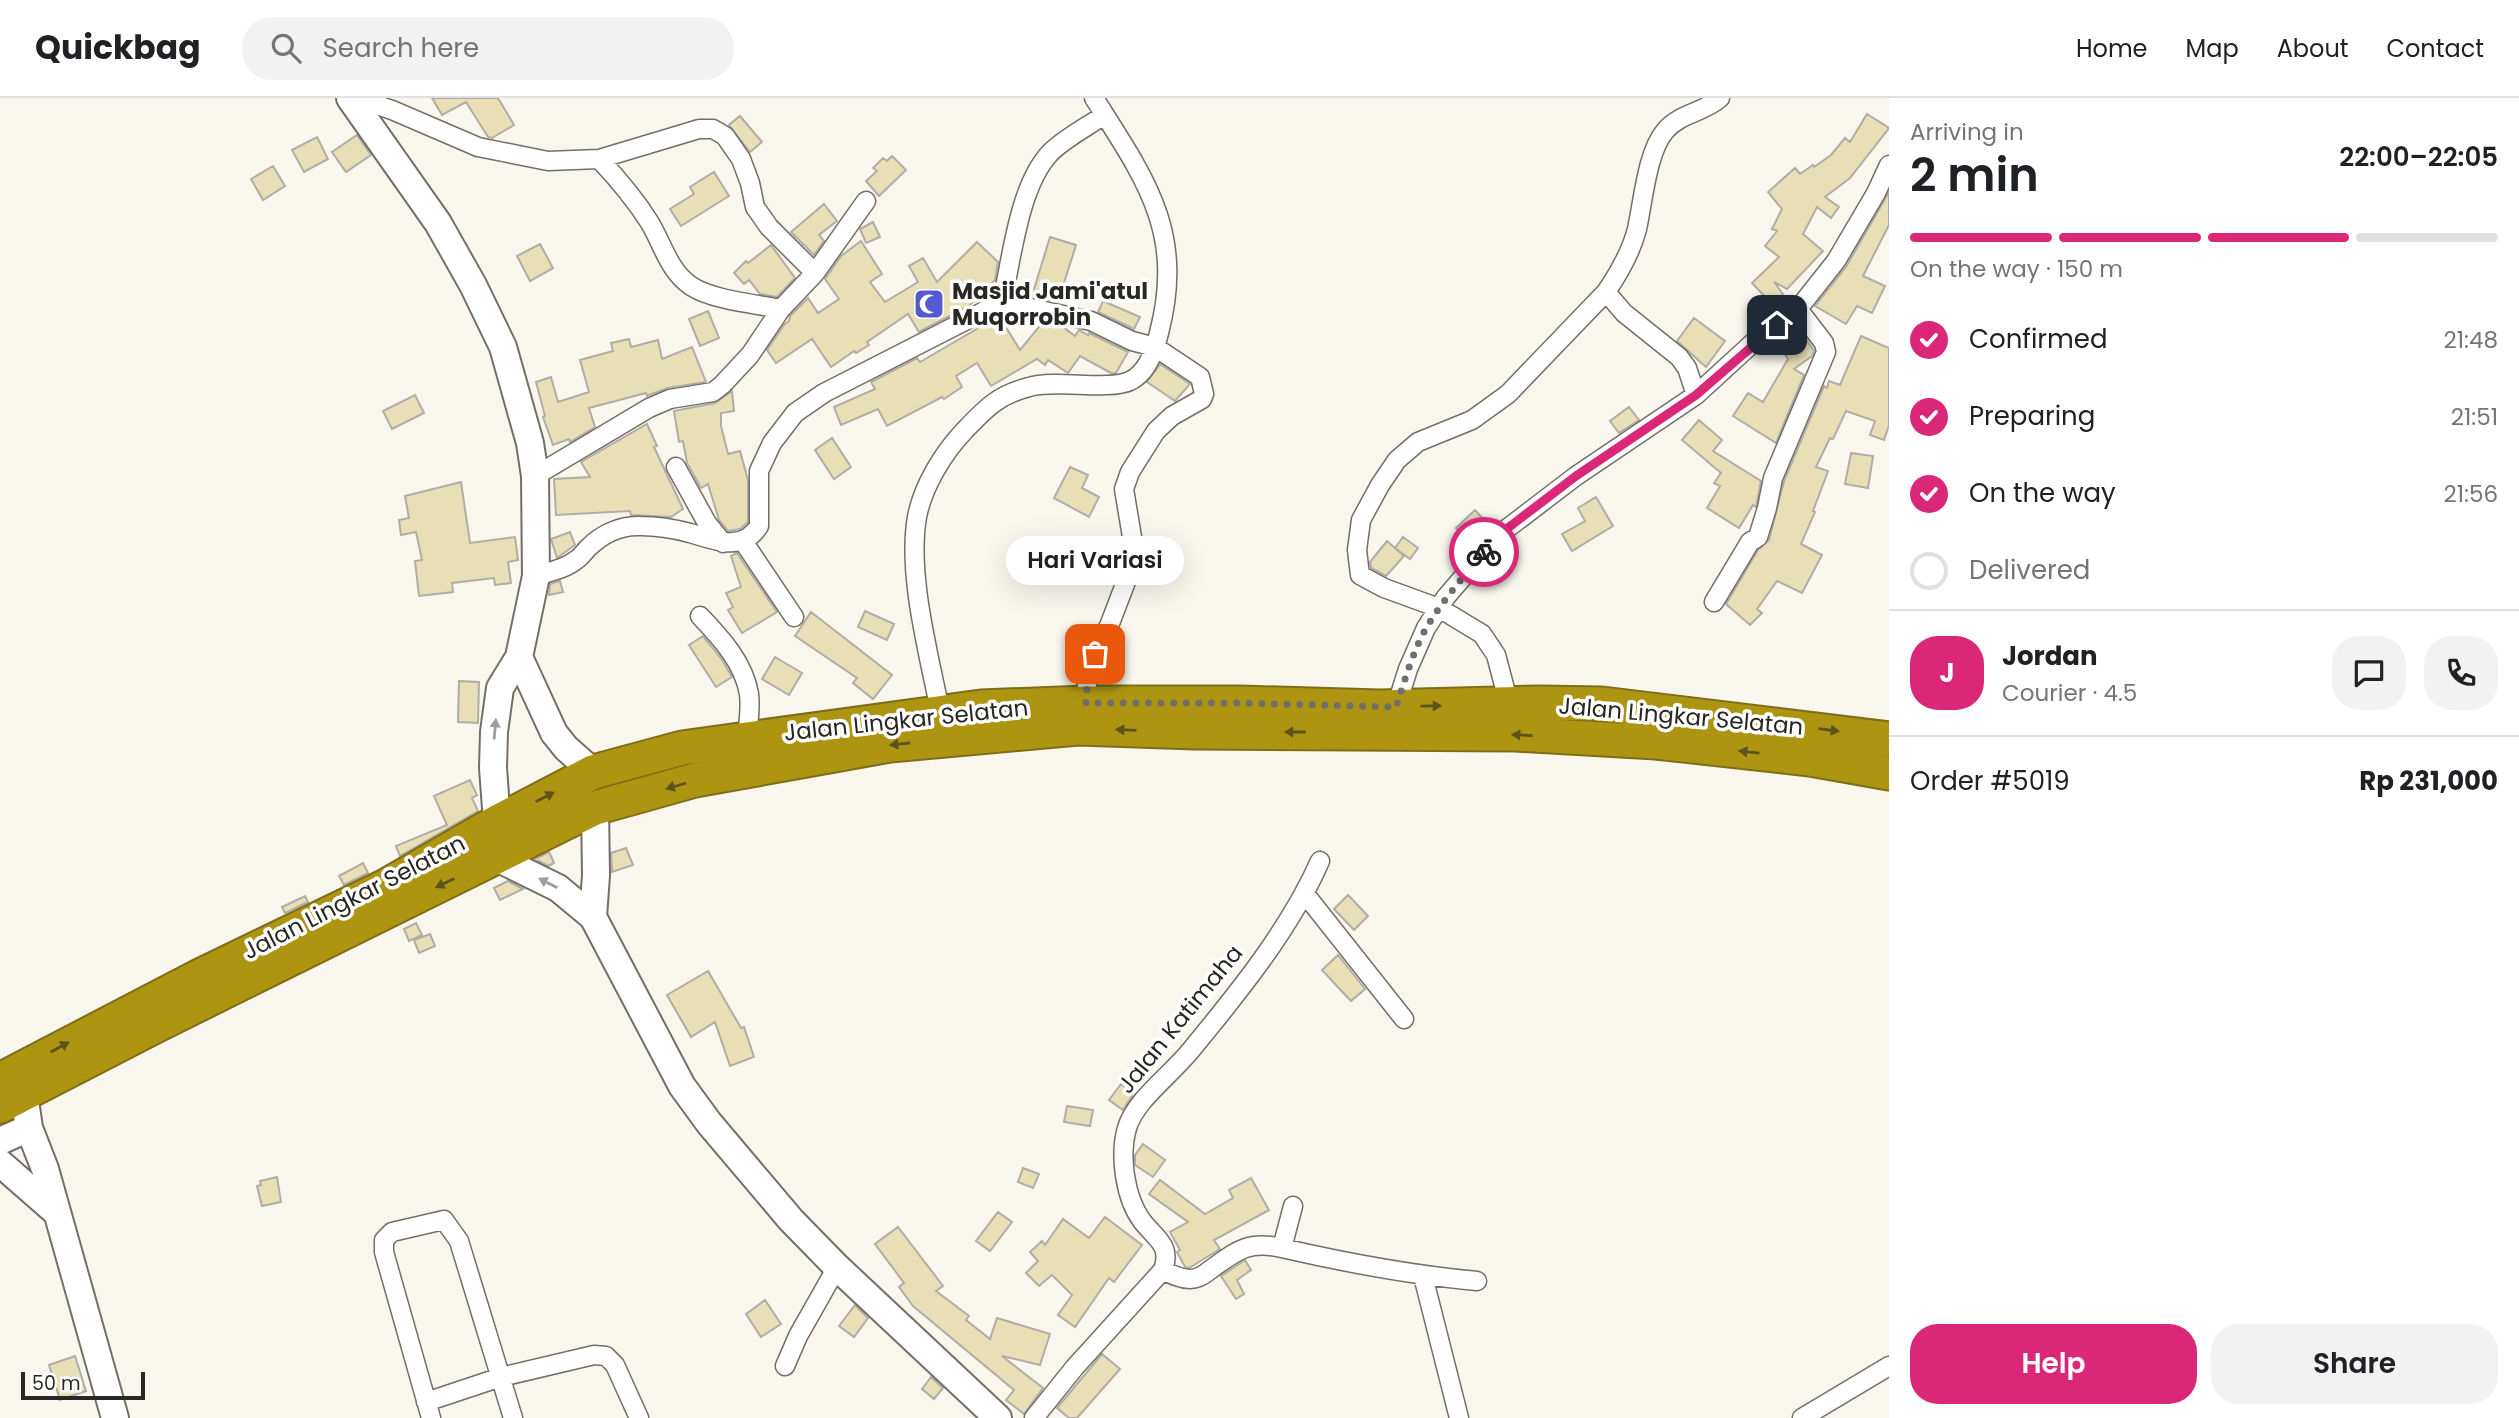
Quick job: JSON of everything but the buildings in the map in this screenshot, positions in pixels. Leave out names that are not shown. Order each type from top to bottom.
[{"type":"highway","name":"Jalan Lingkar Selatan","points":[[205,988],[497,858],[595,808],[695,780],[890,745],[981,722],[1086,703],[1198,717]]},
{"type":"highway","name":"Jalan Lingkar Selatan","points":[[1241,717],[1396,707],[1509,704],[1634,707],[1889,739]]},
{"type":"highway","name":"Jalan Lingkar Selatan","points":[[8,1093],[205,988],[497,822],[593,772],[682,748],[940,711],[981,722],[1078,728],[1198,717],[1241,717],[1656,742],[1810,759],[1889,773]]},
{"type":"street","points":[[349,98],[438,223],[490,317],[503,347],[530,443],[535,476],[536,576],[519,657],[500,688],[494,732],[493,768],[497,822]]},
{"type":"street","points":[[356,98],[392,110],[478,148],[548,161],[599,159],[698,129],[713,129],[724,136],[741,159],[755,207],[769,227],[815,273]]},
{"type":"street","points":[[940,711],[920,606],[915,558],[917,517],[930,481],[955,440],[993,401],[1031,386],[1067,383],[1119,384],[1132,381],[1145,368],[1155,347],[1165,308],[1169,262],[1162,225],[1143,175],[1094,98]]},
{"type":"street","points":[[1509,704],[1496,654],[1482,635],[1439,608],[1384,588],[1360,575],[1357,550],[1361,520],[1397,460],[1418,442],[1472,420],[1508,394],[1606,292],[1625,263],[1636,231],[1653,155],[1663,133],[1678,118],[1709,108],[1720,98]]},
{"type":"street","points":[[1002,302],[1024,201],[1033,176],[1052,150],[1104,115]]},
{"type":"street","points":[[599,159],[629,191],[651,225],[674,271],[692,287],[713,295],[781,309]]},
{"type":"street","points":[[1396,707],[1408,668],[1426,628],[1439,608],[1500,534],[1576,476],[1696,395],[1755,341],[1798,309],[1836,261],[1889,165]]},
{"type":"street","points":[[535,476],[649,408],[670,399],[713,392],[741,366],[781,309],[815,273],[866,201]]},
{"type":"street","points":[[1606,292],[1624,313],[1679,357],[1687,368],[1696,395]]},
{"type":"street","points":[[536,576],[564,567],[578,559],[608,532],[637,526],[687,533],[723,543],[743,541],[759,526],[760,471],[772,443],[795,412],[824,393],[1002,302],[1081,318],[1132,341],[1155,347],[1200,377],[1204,394],[1202,399],[1172,416],[1156,432],[1126,482],[1124,489],[1133,543],[1132,566],[1109,626],[1088,666],[1086,703]]},
{"type":"street","points":[[1714,602],[1750,542],[1758,537],[1773,478],[1826,352],[1824,343],[1798,309]]},
{"type":"street","points":[[676,467],[707,523],[723,543]]},
{"type":"street","points":[[743,541],[794,617]]},
{"type":"street","points":[[700,616],[727,645],[742,674],[749,695],[747,738]]},
{"type":"street","points":[[519,657],[554,733],[566,748],[593,772]]},
{"type":"street","points":[[593,917],[596,875],[595,808]]},
{"type":"street","points":[[497,858],[558,888],[593,917],[682,1086],[709,1123],[791,1220],[837,1267],[998,1418]]},
{"type":"street","name":"Jalan Katimaha","points":[[1163,1270],[1167,1258],[1163,1246],[1141,1219],[1124,1173],[1123,1149],[1127,1126],[1137,1108],[1175,1068],[1226,1006],[1305,894],[1320,861]]},
{"type":"street","points":[[1305,894],[1404,1019]]},
{"type":"street","points":[[8,1093],[29,1128],[44,1169],[115,1418]]},
{"type":"street","points":[[0,1141],[29,1128]]},
{"type":"street","points":[[0,1163],[56,1212]]},
{"type":"street","points":[[1282,1248],[1293,1206]]},
{"type":"street","points":[[513,1418],[501,1377],[459,1241],[452,1229],[444,1220],[392,1232],[384,1240],[384,1252],[429,1410],[501,1377],[594,1355],[606,1356],[615,1365],[635,1417]]},
{"type":"street","points":[[1034,1418],[1075,1367],[1163,1270],[1191,1279],[1201,1277],[1235,1252],[1249,1246],[1265,1244],[1347,1263],[1423,1276],[1477,1281]]},
{"type":"street","points":[[785,1366],[798,1336],[837,1267]]},
{"type":"street","points":[[1423,1276],[1459,1418]]},
{"type":"street","points":[[1802,1418],[1889,1366]]},
{"type":"way so far","points":[[1095,654],[1088,666],[1086,703],[1396,707],[1408,668],[1426,628],[1446,597],[1484,552]]},
{"type":"place","name":"Masjid Jami'atul Muqorrobin","points":[[929,304]]},
{"type":"place","name":"Hari Variasi","points":[[1095,654]]},
{"type":"route","points":[[1484,552],[1500,534],[1576,476],[1696,395],[1755,341],[1777,325]]}]
